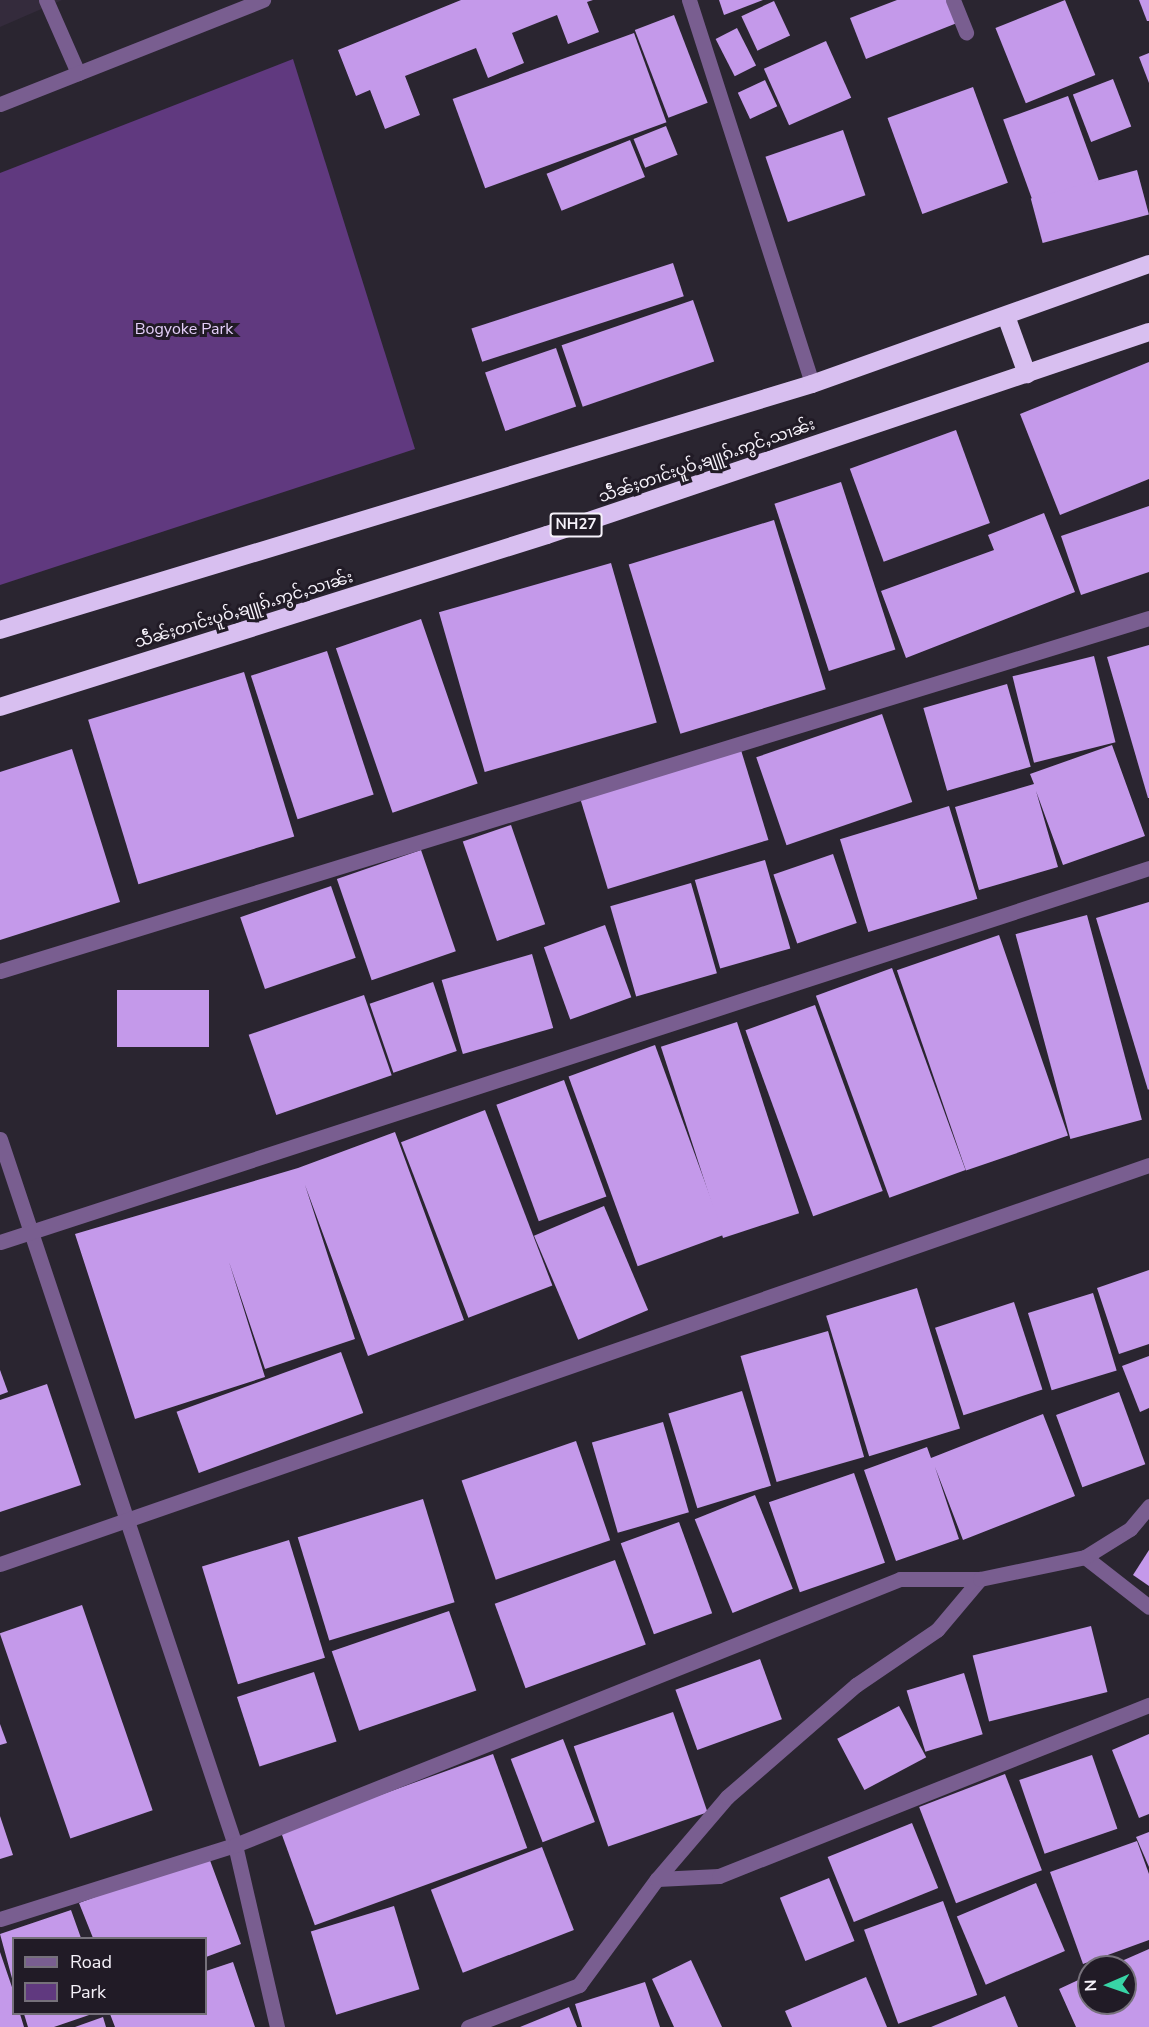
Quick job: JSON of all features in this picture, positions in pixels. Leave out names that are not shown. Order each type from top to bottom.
[{"type":"highway","points":[[0,630],[812,384],[1149,264]]},
{"type":"highway","points":[[1006,316],[1027,374]]},
{"type":"highway","name":"သဵႅၼ်ႈတၢင်းပူဝ်ႇၶျူၵ်ႉဢွင်ႇသၢၼ်း","points":[[0,707],[546,535],[1149,332]]},
{"type":"street","points":[[46,0],[78,73]]},
{"type":"street","points":[[0,104],[264,0]]},
{"type":"street","points":[[689,0],[812,384]]},
{"type":"street","points":[[953,0],[966,33]]},
{"type":"street","points":[[0,971],[1149,618]]},
{"type":"street","points":[[0,1242],[1149,868]]},
{"type":"street","points":[[0,1139],[235,1845],[277,2027]]},
{"type":"street","points":[[0,1564],[1149,1165]]},
{"type":"street","points":[[0,1919],[235,1845],[900,1579],[980,1579],[1086,1557],[1130,1530],[1149,1506]]},
{"type":"street","points":[[1086,1557],[1149,1606]]},
{"type":"street","points":[[468,2027],[579,1985],[657,1879],[727,1797],[856,1685],[937,1630],[980,1579]]},
{"type":"street","points":[[657,1879],[719,1876],[1149,1705]]},
{"type":"shaded area","points":[[0,0],[62,0],[0,27]]},
{"type":"green space","name":"Bogyoke Park","points":[[293,59],[415,449],[0,585],[0,173]]},
{"type":"building","points":[[461,0],[593,0],[587,2],[599,32],[568,44],[557,15],[512,33],[524,63],[488,78],[476,48],[405,76],[420,115],[385,129],[370,90],[356,96],[338,50]]},
{"type":"building","points":[[719,0],[763,0],[724,15]]},
{"type":"building","points":[[897,0],[947,0],[957,23],[866,59],[850,18]]},
{"type":"building","points":[[1065,0],[1095,75],[1026,103],[995,28]]},
{"type":"building","points":[[1139,0],[1149,0],[1149,21],[1147,21]]},
{"type":"building","points":[[774,1],[790,35],[757,51],[741,16]]},
{"type":"building","points":[[674,15],[708,103],[668,118],[635,30]]},
{"type":"building","points":[[737,28],[756,65],[735,76],[716,39]]},
{"type":"building","points":[[634,33],[666,122],[485,188],[453,99]]},
{"type":"building","points":[[826,41],[851,98],[789,125],[764,69]]},
{"type":"building","points":[[1149,53],[1149,83],[1139,57]]},
{"type":"building","points":[[1113,79],[1131,127],[1091,142],[1073,94]]},
{"type":"building","points":[[765,80],[777,106],[750,119],[738,93]]},
{"type":"building","points":[[973,87],[1008,183],[922,214],[887,118]]},
{"type":"building","points":[[1068,96],[1099,181],[1034,204],[1003,120]]},
{"type":"building","points":[[666,126],[678,155],[645,168],[634,139]]},
{"type":"building","points":[[843,130],[865,195],[788,222],[765,157]]},
{"type":"building","points":[[630,140],[645,177],[562,211],[547,174]]},
{"type":"building","points":[[1137,170],[1149,214],[1043,243],[1031,198]]},
{"type":"building","points":[[673,263],[684,296],[482,362],[471,329]]},
{"type":"building","points":[[693,300],[714,361],[583,407],[562,345]]},
{"type":"building","points":[[556,348],[576,407],[505,431],[485,372]]},
{"type":"building","points":[[1149,362],[1149,479],[1060,515],[1020,414]]},
{"type":"building","points":[[956,430],[990,523],[884,562],[850,469]]},
{"type":"building","points":[[841,482],[895,649],[829,671],[774,504]]},
{"type":"building","points":[[1149,506],[1149,572],[1081,595],[1061,536]]},
{"type":"building","points":[[1044,513],[1075,592],[906,658],[881,591],[994,550],[988,535]]},
{"type":"building","points":[[774,520],[826,689],[680,734],[629,564]]},
{"type":"building","points":[[611,563],[657,723],[485,772],[439,612]]},
{"type":"building","points":[[421,619],[478,784],[393,813],[336,648]]},
{"type":"building","points":[[1149,645],[1149,798],[1148,798],[1107,657]]},
{"type":"building","points":[[327,651],[374,795],[298,819],[251,676]]},
{"type":"building","points":[[1094,656],[1116,742],[1034,763],[1012,676]]},
{"type":"building","points":[[244,672],[294,836],[138,884],[88,720]]},
{"type":"building","points":[[1007,684],[1031,767],[947,791],[923,708]]},
{"type":"building","points":[[882,714],[912,802],[787,845],[756,757]]},
{"type":"building","points":[[1112,745],[1145,836],[1063,865],[1036,791],[1058,867],[979,890],[955,807],[1034,784],[1030,774]]},
{"type":"building","points":[[72,749],[120,902],[0,940],[0,772]]},
{"type":"building","points":[[741,750],[768,840],[608,889],[580,799]]},
{"type":"building","points":[[949,806],[977,899],[868,932],[840,839]]},
{"type":"building","points":[[511,825],[545,924],[497,941],[463,842]]},
{"type":"building","points":[[421,850],[456,951],[372,980],[337,879]]},
{"type":"building","points":[[833,854],[857,923],[797,944],[773,875]]},
{"type":"building","points":[[765,860],[790,948],[720,969],[695,880]]},
{"type":"building","points":[[691,883],[717,973],[636,997],[610,906]]},
{"type":"building","points":[[331,886],[356,958],[265,989],[240,917]]},
{"type":"building","points":[[1149,902],[1149,1089],[1148,1090],[1096,918]]},
{"type":"building","points":[[1087,915],[1142,1120],[1070,1139],[1016,934]]},
{"type":"building","points":[[605,925],[631,997],[570,1020],[544,947]]},
{"type":"building","points":[[999,935],[1068,1135],[966,1171],[897,970]]},
{"type":"building","points":[[532,954],[553,1028],[463,1054],[442,980]]},
{"type":"building","points":[[892,968],[966,1170],[889,1198],[816,996]]},
{"type":"building","points":[[433,982],[457,1051],[393,1073],[370,1004]]},
{"type":"building","points":[[117,990],[209,990],[209,1047],[117,1047]]},
{"type":"building","points":[[364,995],[392,1075],[276,1115],[249,1035]]},
{"type":"building","points":[[815,1005],[883,1191],[813,1216],[745,1030]]},
{"type":"building","points":[[737,1022],[799,1213],[723,1238],[661,1047]]},
{"type":"building","points":[[655,1045],[724,1235],[638,1266],[569,1076]]},
{"type":"building","points":[[564,1080],[606,1197],[539,1221],[496,1105]]},
{"type":"building","points":[[485,1110],[552,1286],[468,1318],[401,1142]]},
{"type":"building","points":[[395,1132],[464,1320],[368,1356],[305,1185],[355,1339],[265,1369],[229,1262],[265,1377],[135,1419],[75,1234],[298,1168]]},
{"type":"building","points":[[604,1206],[648,1310],[578,1340],[534,1236]]},
{"type":"building","points":[[1149,1270],[1149,1344],[1119,1354],[1097,1288]]},
{"type":"building","points":[[917,1288],[960,1429],[869,1456],[826,1316]]},
{"type":"building","points":[[1093,1293],[1117,1370],[1052,1390],[1028,1313]]},
{"type":"building","points":[[1014,1302],[1042,1389],[963,1415],[935,1328]]},
{"type":"building","points":[[828,1331],[864,1457],[777,1482],[741,1356]]},
{"type":"building","points":[[341,1352],[363,1413],[199,1473],[177,1412]]},
{"type":"building","points":[[1149,1356],[1149,1408],[1140,1412],[1122,1366]]},
{"type":"building","points":[[0,1370],[8,1392],[0,1395]]},
{"type":"building","points":[[47,1384],[81,1485],[0,1512],[0,1400]]},
{"type":"building","points":[[742,1391],[771,1486],[697,1508],[668,1414]]},
{"type":"building","points":[[1119,1392],[1145,1464],[1082,1487],[1056,1415]]},
{"type":"building","points":[[1043,1414],[1075,1496],[963,1540],[935,1467],[959,1539],[896,1561],[864,1470],[927,1447],[931,1458]]},
{"type":"building","points":[[663,1422],[689,1512],[618,1533],[592,1442]]},
{"type":"building","points":[[576,1441],[610,1540],[496,1580],[462,1480]]},
{"type":"building","points":[[854,1473],[885,1563],[800,1592],[769,1502]]},
{"type":"building","points":[[755,1495],[793,1589],[733,1613],[695,1519]]},
{"type":"building","points":[[423,1499],[455,1602],[329,1641],[298,1537]]},
{"type":"building","points":[[679,1522],[712,1613],[654,1634],[621,1543]]},
{"type":"building","points":[[289,1540],[325,1658],[238,1684],[202,1567]]},
{"type":"building","points":[[1149,1550],[1149,1586],[1133,1575]]},
{"type":"building","points":[[615,1560],[646,1645],[526,1688],[495,1604]]},
{"type":"building","points":[[82,1605],[153,1810],[70,1839],[0,1633]]},
{"type":"building","points":[[449,1611],[476,1690],[359,1731],[332,1651]]},
{"type":"building","points":[[1091,1626],[1107,1692],[989,1721],[973,1656]]},
{"type":"building","points":[[760,1659],[782,1719],[697,1750],[675,1690]]},
{"type":"building","points":[[314,1672],[337,1741],[260,1766],[237,1697]]},
{"type":"building","points":[[964,1673],[983,1734],[925,1752],[907,1691]]},
{"type":"building","points":[[899,1706],[926,1757],[864,1790],[837,1739]]},
{"type":"building","points":[[673,1712],[708,1812],[608,1846],[574,1746]]},
{"type":"building","points":[[0,1724],[7,1743],[0,1745]]},
{"type":"building","points":[[1149,1734],[1149,1814],[1139,1818],[1112,1750]]},
{"type":"building","points":[[563,1739],[595,1822],[543,1842],[511,1759]]},
{"type":"building","points":[[493,1754],[527,1848],[315,1925],[281,1831]]},
{"type":"building","points":[[1092,1755],[1117,1829],[1045,1854],[1019,1780]]},
{"type":"building","points":[[1005,1774],[1042,1870],[956,1903],[919,1807]]},
{"type":"building","points":[[0,1816],[13,1855],[0,1859]]},
{"type":"building","points":[[912,1823],[938,1888],[854,1922],[828,1857]]},
{"type":"building","points":[[1149,1832],[1149,1867],[1136,1837]]},
{"type":"building","points":[[1137,1841],[1149,1874],[1149,1940],[1108,1955],[1080,1955],[1050,1872]]},
{"type":"building","points":[[542,1847],[574,1930],[463,1973],[431,1890]]},
{"type":"building","points":[[208,1855],[241,1944],[207,1957],[207,1937],[93,1937],[79,1903]]},
{"type":"building","points":[[829,1878],[854,1941],[805,1961],[780,1898]]},
{"type":"building","points":[[1036,1883],[1065,1951],[986,1985],[957,1917]]},
{"type":"building","points":[[943,1901],[977,1995],[898,2024],[864,1930]]},
{"type":"building","points":[[394,1906],[419,1989],[336,2015],[311,1931]]},
{"type":"building","points":[[71,1910],[81,1937],[12,1937],[12,1978],[0,1934]]},
{"type":"building","points":[[1149,1949],[1149,2027],[1076,2027],[1059,1989],[1077,1981],[1077,2015],[1137,2015],[1135,1955]]},
{"type":"building","points":[[0,1952],[12,1987],[12,2015],[20,2015],[24,2027],[0,2027]]},
{"type":"building","points":[[691,1960],[722,2027],[674,2027],[652,1979]]},
{"type":"building","points":[[233,1962],[255,2027],[115,2027],[110,2015],[207,2015],[207,1971]]},
{"type":"building","points":[[866,1977],[887,2027],[792,2027],[785,2011]]},
{"type":"building","points":[[645,1982],[660,2027],[582,2027],[575,2004]]},
{"type":"building","points":[[1005,1996],[1018,2027],[931,2027]]},
{"type":"building","points":[[569,2007],[577,2027],[520,2027]]},
{"type":"building","points":[[24,2015],[89,2015],[54,2027],[28,2027]]},
{"type":"building","points":[[103,2017],[106,2027],[75,2027]]}]
